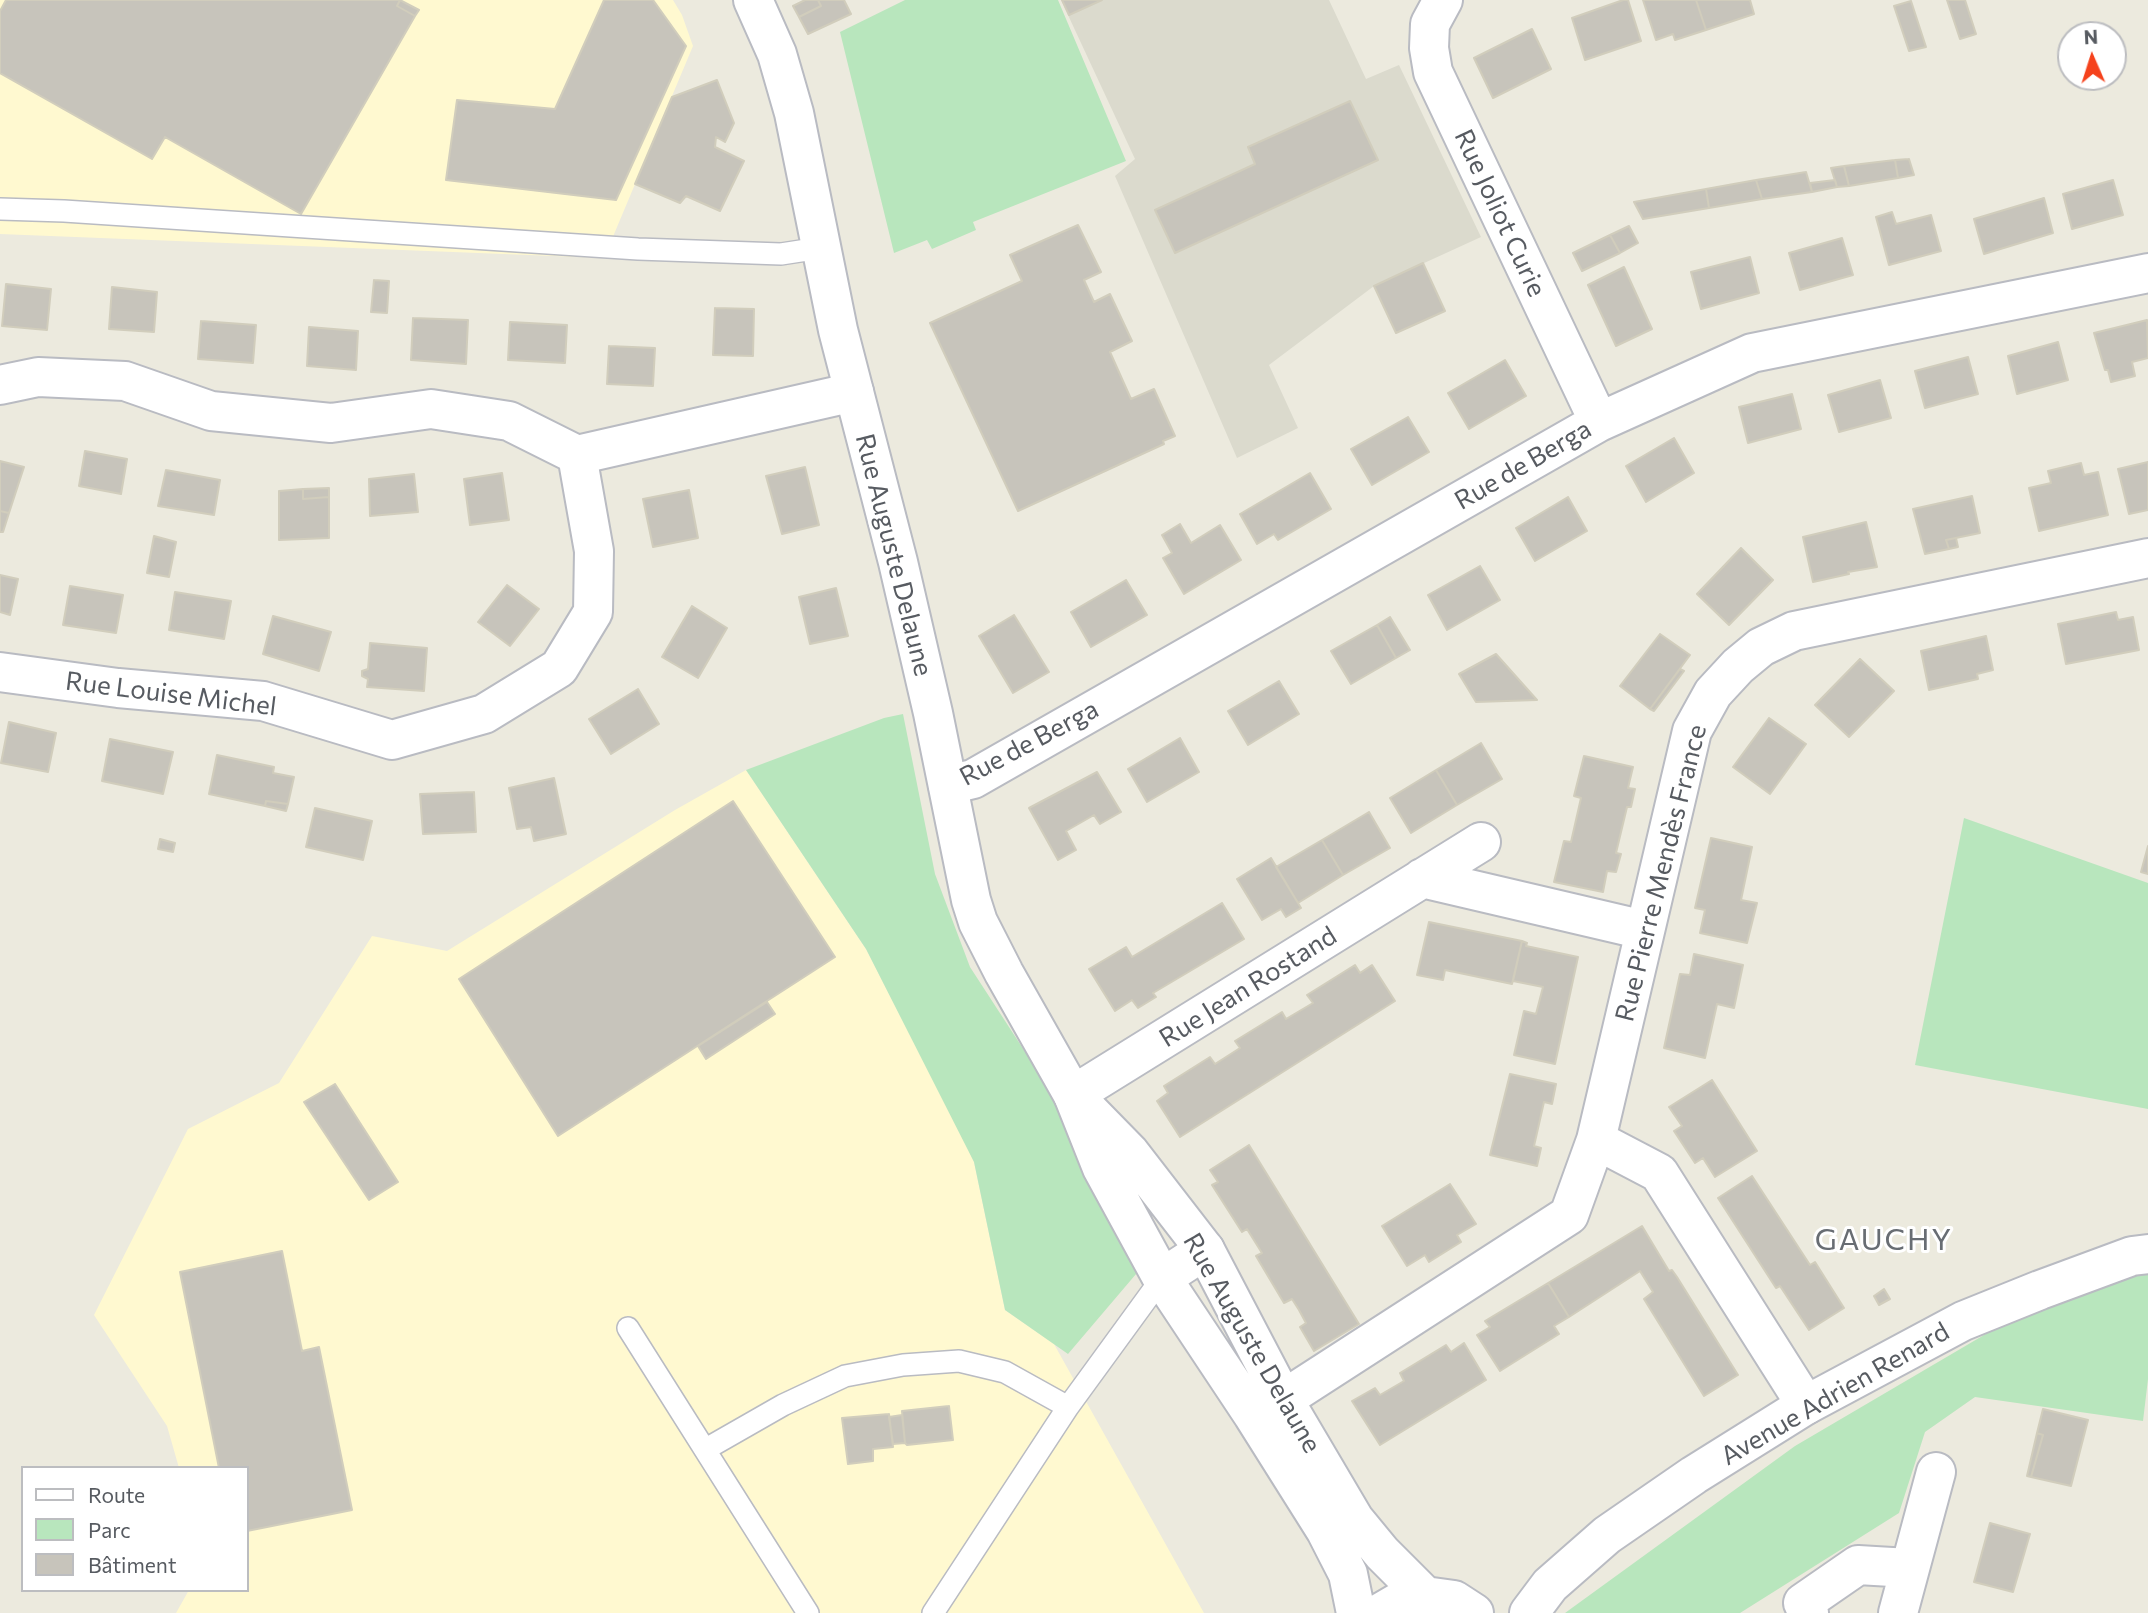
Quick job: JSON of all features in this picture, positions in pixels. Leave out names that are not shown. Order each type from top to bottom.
[{"type":"street","name":"Rue Auguste Delaune","points":[[753,0],[777,54],[789,91],[820,248],[898,562],[978,922],[1073,1095],[1102,1168],[1162,1278],[1268,1406],[1382,1553],[1451,1603]]},
{"type":"street","name":"Rue Joliot Curie","points":[[1443,0],[1430,24],[1429,48],[1433,72],[1599,422]]},
{"type":"street","name":"Rue de Berga","points":[[948,785],[973,779],[1599,422],[1752,353],[2148,273]]},
{"type":"street","points":[[0,385],[38,377],[125,381],[212,411],[331,423],[431,410],[509,421],[577,455],[854,392]]},
{"type":"street","name":"Rue Louise Michel","points":[[0,672],[117,688],[263,701],[392,740],[484,713],[559,668],[593,612],[594,551],[577,455]]},
{"type":"street","name":"Rue Pierre Mendès France","points":[[1268,1406],[1298,1390],[1569,1215],[1596,1140],[1692,731],[1713,693],[1738,666],[1761,647],[1794,631],[2148,558]]},
{"type":"street","name":"Rue Jean Rostand","points":[[1073,1095],[1481,842]]},
{"type":"street","points":[[1422,878],[1644,930]]},
{"type":"street","name":"Rue Auguste Delaune","points":[[1073,1095],[1130,1153],[1205,1250],[1268,1406],[1348,1574],[1356,1613]]},
{"type":"street","points":[[1596,1140],[1659,1173],[1806,1405]]},
{"type":"street","points":[[1162,1278],[1205,1250]]},
{"type":"street","name":"Avenue Adrien Renard","points":[[1380,1613],[1404,1599],[1451,1603],[1518,1596],[1539,1599],[1607,1535],[1694,1475],[1806,1405],[1963,1321],[2132,1256],[2148,1254]]},
{"type":"street","points":[[1898,1613],[1936,1472]]},
{"type":"street","points":[[1806,1608],[1858,1565],[1909,1568]]},
{"type":"lane","points":[[0,209],[638,249],[781,254],[820,248]]},
{"type":"lane","points":[[933,1613],[1068,1407],[1162,1278]]},
{"type":"lane","points":[[628,1328],[808,1613]]},
{"type":"lane","points":[[706,1449],[783,1405],[845,1376],[903,1365],[959,1361],[1005,1371],[1068,1407]]},
{"type":"shaded area","points":[[0,0],[673,0],[682,15],[693,46],[604,258],[0,234]]},
{"type":"shaded area","points":[[1061,0],[1329,0],[1366,79],[1399,65],[1481,237],[1374,286],[1269,365],[1298,428],[1237,458],[1115,176],[1135,159]]},
{"type":"shaded area","points":[[746,770],[866,949],[974,1162],[1005,1310],[1054,1344],[1204,1613],[176,1613],[188,1592],[248,1592],[248,1466],[178,1466],[167,1426],[94,1315],[188,1129],[279,1083],[372,936],[447,951],[675,810]]},
{"type":"green space","points":[[905,0],[1058,0],[1126,161],[973,222],[976,230],[932,249],[927,240],[894,253],[840,32]]},
{"type":"green space","points":[[903,714],[935,874],[970,967],[1072,1124],[1142,1267],[1068,1354],[1005,1310],[974,1162],[866,949],[746,770],[884,718]]},
{"type":"green space","points":[[1964,818],[2148,883],[2148,1109],[1915,1065]]},
{"type":"green space","points":[[2148,1273],[2148,1379],[2143,1421],[1975,1397],[1925,1432],[1899,1513],[1740,1613],[1565,1613],[1795,1446],[1996,1328],[2121,1277]]},
{"type":"building","points":[[6,0],[400,0],[397,6],[415,16],[301,214],[165,137],[152,159],[0,73],[0,11]]},
{"type":"building","points":[[400,0],[419,10],[415,16],[397,6]]},
{"type":"building","points":[[604,0],[653,0],[686,46],[616,200],[446,180],[457,100],[555,109]]},
{"type":"building","points":[[805,0],[818,0],[821,6],[799,17],[793,6]]},
{"type":"building","points":[[818,0],[844,0],[851,14],[808,34],[799,17],[821,6]]},
{"type":"building","points":[[1062,0],[1102,0],[1069,15]]},
{"type":"building","points":[[1628,0],[1641,41],[1585,60],[1572,18]]},
{"type":"building","points":[[1643,0],[1696,0],[1706,30],[1675,40],[1673,34],[1656,40]]},
{"type":"building","points":[[1696,0],[1750,0],[1754,14],[1706,30]]},
{"type":"building","points":[[1947,0],[1965,0],[1976,34],[1960,39]]},
{"type":"building","points":[[1911,1],[1926,47],[1909,51],[1894,6]]},
{"type":"building","points":[[1532,29],[1551,69],[1493,98],[1474,58]]},
{"type":"building","points":[[717,80],[734,123],[725,142],[716,137],[715,147],[744,161],[720,211],[686,196],[680,203],[635,184],[672,97]]},
{"type":"building","points":[[1350,101],[1378,160],[1175,253],[1155,210],[1255,164],[1248,147]]},
{"type":"building","points":[[1909,159],[1914,175],[1898,178],[1895,160]]},
{"type":"building","points":[[1895,160],[1898,178],[1849,186],[1844,166]]},
{"type":"building","points":[[1844,166],[1849,186],[1837,187],[1831,168]]},
{"type":"building","points":[[1806,172],[1812,192],[1762,199],[1756,180]]},
{"type":"building","points":[[1756,180],[1762,199],[1709,208],[1706,189]]},
{"type":"building","points":[[1835,180],[1837,187],[1812,192],[1810,183]]},
{"type":"building","points":[[2113,180],[2123,215],[2072,229],[2063,194]]},
{"type":"building","points":[[1706,189],[1709,208],[1643,219],[1634,202]]},
{"type":"building","points":[[2044,198],[2053,233],[1984,254],[1974,219]]},
{"type":"building","points":[[1892,212],[1896,224],[1931,215],[1941,251],[1889,265],[1876,217]]},
{"type":"building","points":[[1078,225],[1101,272],[1084,280],[1094,302],[1110,294],[1132,341],[1110,352],[1131,399],[1154,389],[1175,436],[1163,441],[1164,444],[1018,511],[930,323],[1022,281],[1010,255]]},
{"type":"building","points":[[1629,226],[1638,243],[1620,253],[1610,235]]},
{"type":"building","points":[[1610,235],[1620,253],[1582,271],[1573,253]]},
{"type":"building","points":[[1842,238],[1853,275],[1800,290],[1789,253]]},
{"type":"building","points":[[1750,257],[1759,293],[1701,309],[1691,272]]},
{"type":"building","points":[[1423,263],[1445,311],[1396,333],[1374,286]]},
{"type":"building","points":[[1624,267],[1652,329],[1616,346],[1588,285]]},
{"type":"building","points":[[374,280],[389,281],[387,313],[371,312]]},
{"type":"building","points":[[6,284],[51,289],[47,330],[2,326]]},
{"type":"building","points":[[112,287],[157,292],[154,332],[109,329]]},
{"type":"building","points":[[715,308],[754,309],[753,356],[713,355]]},
{"type":"building","points":[[413,318],[468,320],[466,364],[411,360]]},
{"type":"building","points":[[2147,320],[2148,358],[2132,362],[2135,376],[2111,382],[2094,333]]},
{"type":"building","points":[[201,321],[256,325],[253,363],[198,359]]},
{"type":"building","points":[[510,322],[567,325],[565,363],[508,360]]},
{"type":"building","points":[[309,327],[358,331],[356,370],[307,366]]},
{"type":"building","points":[[2058,342],[2068,380],[2017,394],[2008,356]]},
{"type":"building","points":[[609,346],[655,348],[653,386],[607,384]]},
{"type":"building","points":[[1968,357],[1978,394],[1925,408],[1915,371]]},
{"type":"building","points":[[1505,360],[1526,396],[1469,429],[1448,393]]},
{"type":"building","points":[[1880,380],[1891,418],[1839,432],[1828,395]]},
{"type":"building","points":[[1792,394],[1801,429],[1748,443],[1739,407]]},
{"type":"building","points":[[1408,417],[1429,452],[1372,485],[1351,449]]},
{"type":"building","points":[[1674,438],[1694,473],[1646,502],[1626,466]]},
{"type":"building","points":[[85,451],[127,459],[121,494],[79,486]]},
{"type":"building","points":[[0,461],[24,467],[9,513],[0,511]]},
{"type":"building","points":[[2148,462],[2148,510],[2129,514],[2118,469]]},
{"type":"building","points":[[2081,463],[2084,475],[2098,472],[2108,515],[2039,531],[2029,488],[2051,483],[2048,471]]},
{"type":"building","points":[[805,467],[819,525],[782,534],[766,476]]},
{"type":"building","points":[[166,470],[220,480],[214,515],[158,506]]},
{"type":"building","points":[[502,473],[509,520],[470,525],[464,479]]},
{"type":"building","points":[[1310,473],[1331,509],[1278,540],[1274,534],[1257,544],[1240,514]]},
{"type":"building","points":[[414,474],[418,512],[370,516],[369,479]]},
{"type":"building","points":[[329,488],[329,497],[303,499],[303,489]]},
{"type":"building","points":[[303,489],[303,499],[329,497],[329,538],[279,540],[279,491]]},
{"type":"building","points":[[689,490],[698,538],[653,547],[643,499]]},
{"type":"building","points":[[1972,496],[1980,533],[1946,540],[1949,549],[1925,554],[1913,509]]},
{"type":"building","points":[[1568,497],[1587,531],[1535,561],[1516,528]]},
{"type":"building","points":[[0,511],[9,513],[3,532],[0,532]]},
{"type":"building","points":[[1866,522],[1877,567],[1813,582],[1803,537]]},
{"type":"building","points":[[1180,524],[1191,543],[1220,525],[1241,560],[1184,594],[1163,558],[1172,553],[1162,535]]},
{"type":"building","points":[[154,536],[176,542],[169,577],[147,573]]},
{"type":"building","points":[[1956,538],[1958,547],[1949,549],[1946,540]]},
{"type":"building","points":[[1741,548],[1773,580],[1729,625],[1697,594]]},
{"type":"building","points":[[1480,566],[1500,600],[1447,630],[1428,595]]},
{"type":"building","points":[[0,575],[18,579],[10,615],[0,612]]},
{"type":"building","points":[[1126,580],[1147,615],[1091,647],[1071,612]]},
{"type":"building","points":[[507,585],[539,609],[510,646],[478,622]]},
{"type":"building","points":[[70,586],[123,595],[116,633],[63,625]]},
{"type":"building","points":[[836,588],[848,636],[810,644],[799,597]]},
{"type":"building","points":[[175,592],[231,601],[224,639],[169,630]]},
{"type":"building","points":[[692,606],[727,628],[698,678],[662,657]]},
{"type":"building","points":[[2116,612],[2118,620],[2133,617],[2139,650],[2066,664],[2058,624]]},
{"type":"building","points":[[1014,615],[1049,672],[1013,693],[979,636]]},
{"type":"building","points":[[273,616],[331,632],[319,671],[263,654]]},
{"type":"building","points":[[1390,617],[1410,650],[1396,658],[1377,625]]},
{"type":"building","points":[[1377,625],[1396,658],[1351,684],[1331,651]]},
{"type":"building","points":[[1660,634],[1690,655],[1650,709],[1620,686]]},
{"type":"building","points":[[1986,636],[1993,670],[1977,674],[1978,679],[1929,690],[1921,651]]},
{"type":"building","points":[[370,643],[427,648],[424,691],[367,687],[368,679],[362,676],[362,671],[368,669]]},
{"type":"building","points":[[1496,654],[1537,700],[1476,702],[1459,674]]},
{"type":"building","points":[[1860,659],[1894,691],[1849,737],[1815,705]]},
{"type":"building","points":[[1680,669],[1684,671],[1654,711],[1650,709]]},
{"type":"building","points":[[1279,681],[1299,714],[1248,745],[1228,711]]},
{"type":"building","points":[[638,689],[659,724],[611,754],[589,719]]},
{"type":"building","points":[[1769,718],[1806,744],[1770,794],[1733,767]]},
{"type":"building","points":[[9,722],[56,733],[48,772],[1,763]]},
{"type":"building","points":[[1180,738],[1199,772],[1147,802],[1128,769]]},
{"type":"building","points":[[110,739],[173,752],[163,794],[102,781]]},
{"type":"building","points":[[1481,743],[1502,779],[1457,805],[1436,770]]},
{"type":"building","points":[[217,755],[274,767],[273,773],[294,777],[288,804],[266,801],[265,806],[209,794]]},
{"type":"building","points":[[1584,756],[1633,767],[1628,788],[1635,789],[1631,807],[1627,807],[1616,853],[1621,854],[1616,872],[1607,871],[1603,892],[1554,882],[1564,841],[1571,842],[1581,798],[1574,796]]},
{"type":"building","points":[[1436,770],[1457,805],[1411,833],[1390,798]]},
{"type":"building","points":[[1097,772],[1121,812],[1100,824],[1094,815],[1066,831],[1076,850],[1058,860],[1029,808]]},
{"type":"building","points":[[554,778],[566,834],[534,841],[531,827],[517,829],[509,788]]},
{"type":"building","points":[[474,792],[476,832],[423,834],[420,794]]},
{"type":"building","points":[[266,801],[288,804],[286,811],[265,806]]},
{"type":"building","points":[[733,801],[835,957],[558,1136],[459,979]]},
{"type":"building","points":[[315,808],[372,821],[363,860],[306,847]]},
{"type":"building","points":[[1369,812],[1390,848],[1343,875],[1322,840]]},
{"type":"building","points":[[1711,838],[1752,847],[1741,900],[1757,903],[1747,943],[1700,933],[1705,910],[1695,908]]},
{"type":"building","points":[[160,839],[175,843],[173,852],[158,849]]},
{"type":"building","points":[[1322,840],[1343,875],[1298,903],[1276,867]]},
{"type":"building","points":[[2148,846],[2148,874],[2141,872]]},
{"type":"building","points":[[1271,858],[1301,908],[1286,917],[1281,909],[1262,920],[1237,879]]},
{"type":"building","points":[[1222,903],[1244,939],[1153,993],[1156,997],[1138,1008],[1132,1000],[1115,1011],[1089,969],[1126,947],[1132,957]]},
{"type":"building","points":[[1429,922],[1522,941],[1512,984],[1445,970],[1443,980],[1417,975]]},
{"type":"building","points":[[1522,941],[1527,943],[1526,946],[1578,957],[1555,1064],[1514,1055],[1524,1011],[1536,1014],[1543,987],[1513,981]]},
{"type":"building","points":[[1694,954],[1743,965],[1734,1008],[1717,1004],[1705,1058],[1664,1048],[1680,974],[1690,975]]},
{"type":"building","points":[[1355,965],[1360,973],[1372,965],[1395,1001],[1180,1137],[1157,1101],[1168,1093],[1164,1086],[1210,1057],[1215,1064],[1240,1048],[1235,1041],[1282,1012],[1286,1019],[1313,1003],[1307,995]]},
{"type":"building","points":[[767,1002],[775,1014],[706,1059],[698,1046]]},
{"type":"building","points":[[1510,1074],[1556,1084],[1552,1104],[1544,1102],[1534,1146],[1541,1148],[1537,1166],[1490,1155]]},
{"type":"building","points":[[1712,1080],[1757,1151],[1715,1177],[1703,1158],[1695,1163],[1674,1131],[1682,1126],[1669,1107]]},
{"type":"building","points":[[335,1084],[398,1182],[369,1200],[304,1102]]},
{"type":"building","points":[[1249,1145],[1359,1324],[1314,1351],[1300,1327],[1306,1323],[1299,1310],[1292,1299],[1284,1303],[1256,1256],[1262,1253],[1247,1229],[1242,1232],[1212,1185],[1218,1182],[1210,1170]]},
{"type":"building","points":[[1752,1176],[1810,1265],[1815,1262],[1844,1308],[1809,1330],[1780,1286],[1776,1288],[1718,1198]]},
{"type":"building","points":[[1450,1184],[1476,1224],[1457,1235],[1461,1242],[1429,1262],[1425,1255],[1407,1266],[1382,1226]]},
{"type":"building","points":[[1642,1226],[1738,1375],[1704,1396],[1644,1299],[1653,1292],[1640,1271],[1569,1317],[1548,1283]]},
{"type":"building","points":[[282,1251],[302,1351],[319,1347],[352,1510],[248,1531],[248,1466],[219,1466],[180,1272]]},
{"type":"building","points":[[1548,1283],[1569,1317],[1554,1326],[1559,1334],[1500,1371],[1477,1335],[1490,1327],[1485,1321]]},
{"type":"building","points":[[1884,1289],[1890,1299],[1879,1305],[1874,1296]]},
{"type":"building","points":[[1464,1343],[1486,1380],[1380,1445],[1352,1401],[1375,1388],[1380,1395],[1404,1381],[1400,1373],[1446,1345],[1451,1352]]},
{"type":"building","points":[[949,1406],[953,1440],[907,1445],[905,1443],[902,1411]]},
{"type":"building","points":[[2043,1409],[2088,1420],[2071,1486],[2031,1477],[2043,1435],[2037,1433]]},
{"type":"building","points":[[889,1414],[893,1447],[873,1449],[873,1461],[848,1464],[842,1418]]},
{"type":"building","points":[[902,1415],[905,1443],[893,1444],[889,1417]]},
{"type":"building","points":[[2037,1433],[2043,1435],[2031,1477],[2027,1476]]},
{"type":"building","points":[[1990,1523],[2030,1534],[2013,1592],[1974,1582]]},
{"type":"district","name":"GAUCHY","points":[[1884,1240]]}]
